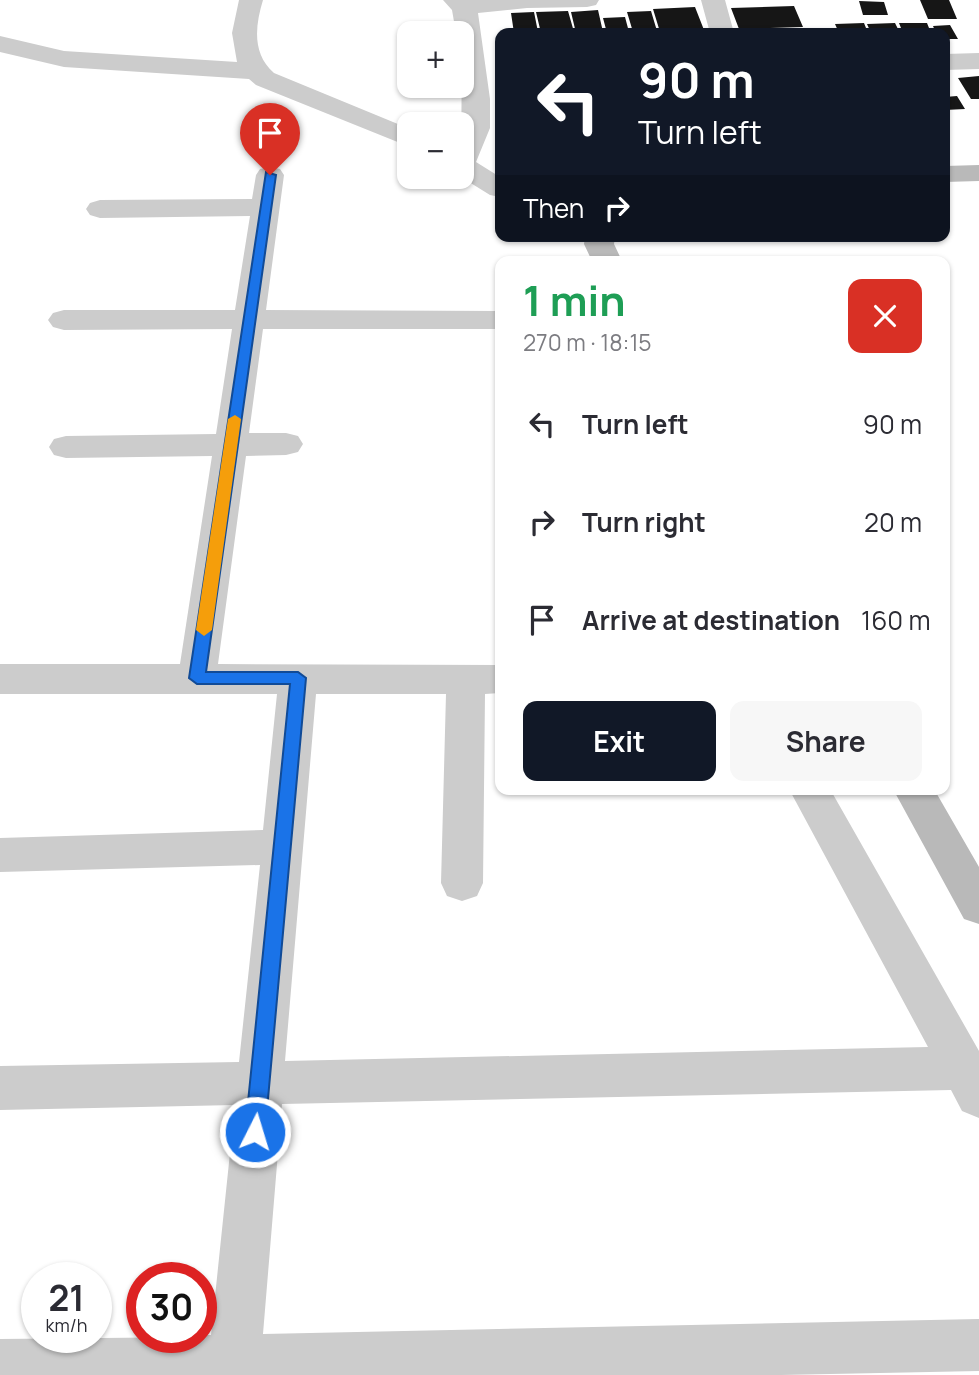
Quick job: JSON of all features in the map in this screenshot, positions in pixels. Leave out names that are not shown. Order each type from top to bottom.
[{"type":"main road","points":[[950,174],[979,173]]},
{"type":"main road","points":[[917,795],[979,906]]},
{"type":"street","points":[[251,0],[246,15],[244,43],[253,71]]},
{"type":"street","points":[[463,21],[459,3],[587,0]]},
{"type":"street","points":[[713,0],[721,28]]},
{"type":"street","points":[[0,44],[24,52],[64,59],[253,71],[265,79],[397,134]]},
{"type":"street","points":[[950,62],[979,61]]},
{"type":"street","points":[[474,65],[495,65]]},
{"type":"street","points":[[474,79],[488,137],[474,152]]},
{"type":"street","points":[[474,172],[495,186]]},
{"type":"street","points":[[197,678],[270,175]]},
{"type":"street","points":[[100,209],[266,207]]},
{"type":"street","points":[[64,320],[495,319]]},
{"type":"street","points":[[66,447],[286,444]]},
{"type":"street","points":[[233,1368],[298,678]]},
{"type":"street","points":[[0,679],[483,679],[461,883]]},
{"type":"street","points":[[0,1088],[260,1081],[971,1082],[811,795]]},
{"type":"street","points":[[0,855],[282,847]]},
{"type":"street","points":[[0,1365],[233,1368],[979,1345]]},
{"type":"building","points":[[920,0],[949,0],[957,19],[928,19]]},
{"type":"building","points":[[859,1],[884,2],[888,15],[863,15]]},
{"type":"building","points":[[794,6],[803,27],[739,28],[731,8]]},
{"type":"building","points":[[695,7],[703,28],[659,28],[653,9]]},
{"type":"building","points":[[598,10],[602,28],[575,28],[571,12]]},
{"type":"building","points":[[568,11],[573,28],[540,28],[536,12]]},
{"type":"building","points":[[651,11],[656,28],[632,28],[627,12]]},
{"type":"building","points":[[534,12],[537,28],[513,28],[511,13]]},
{"type":"building","points":[[625,17],[628,28],[606,28],[603,18]]},
{"type":"building","points":[[864,23],[866,28],[837,28],[835,24]]},
{"type":"building","points":[[895,23],[898,28],[869,28],[867,24]]},
{"type":"building","points":[[899,23],[927,23],[929,28],[901,28]]},
{"type":"building","points":[[950,25],[958,39],[950,39],[950,28],[933,26]]},
{"type":"building","points":[[979,76],[979,99],[971,99],[958,78]]},
{"type":"building","points":[[957,96],[965,109],[950,110],[950,97]]},
{"type":"slow traffic","points":[[204,630],[235,419]]},
{"type":"route","points":[[255,1132],[298,678],[197,678],[270,175]]}]
